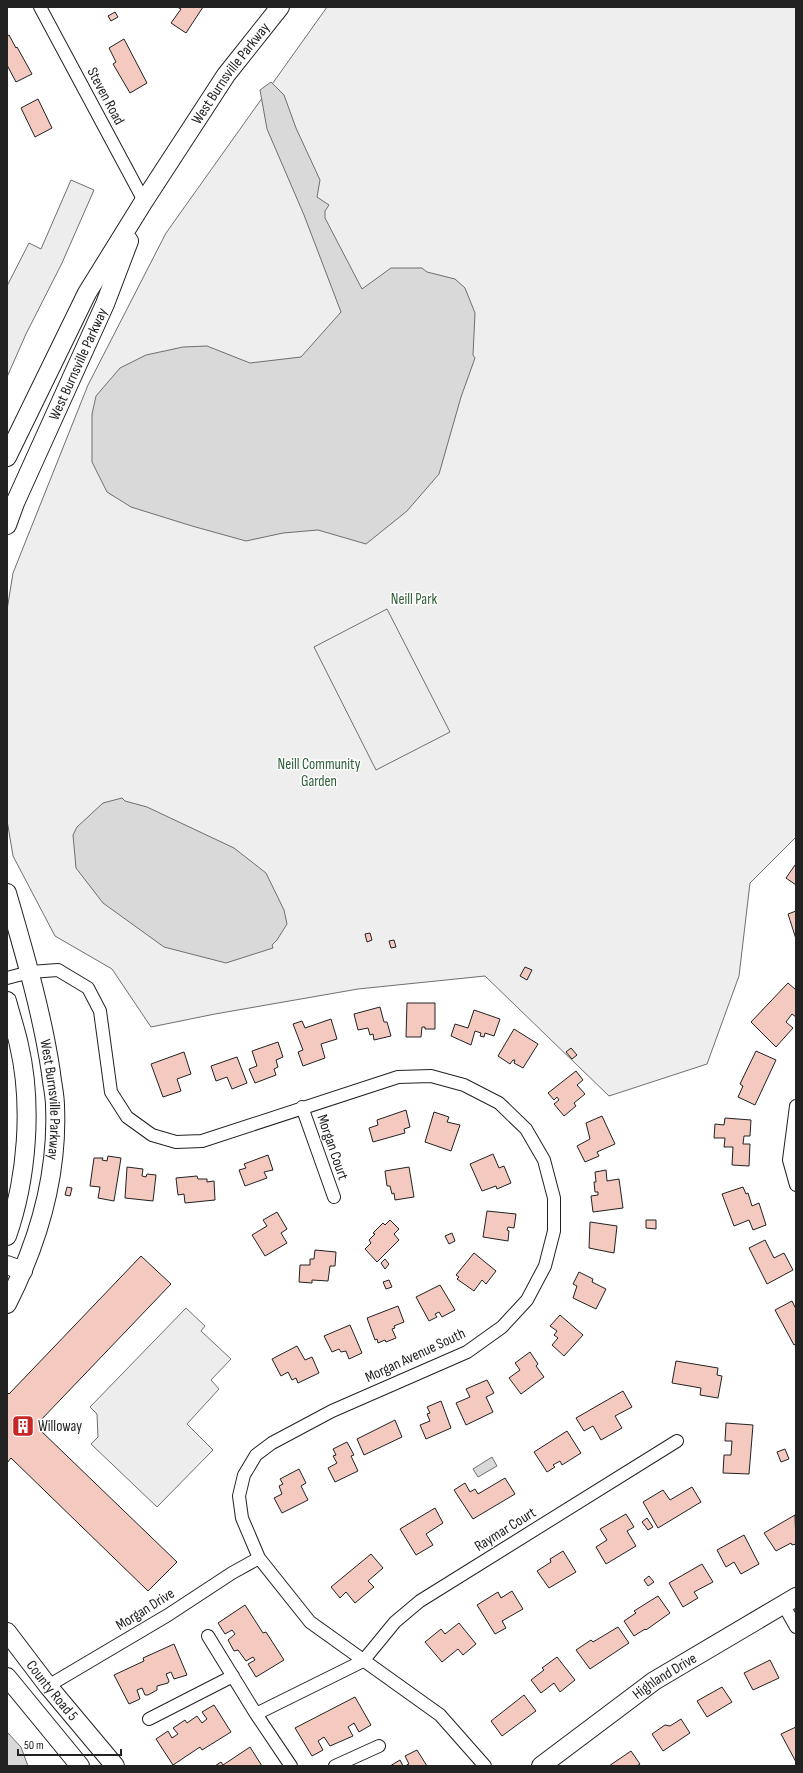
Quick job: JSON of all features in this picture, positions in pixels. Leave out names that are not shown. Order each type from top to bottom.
[{"type":"street","name":"Steven Road","points":[[40,7],[144,201]]},
{"type":"street","name":"West Burnsville Parkway","points":[[7,457],[87,293],[144,201],[226,75],[280,7]]},
{"type":"street","name":"West Burnsville Parkway","points":[[7,525],[18,496],[105,304],[144,201]]},
{"type":"street","name":"West Burnsville Parkway","points":[[7,893],[30,972],[47,1044],[55,1106],[52,1170],[37,1231],[15,1268],[7,1304]]},
{"type":"street","name":"Morgan Avenue South","points":[[7,978],[30,972],[58,970],[88,988],[100,1011],[111,1092],[127,1117],[152,1135],[176,1142],[202,1141],[302,1107],[398,1077],[432,1076],[464,1085],[498,1103],[526,1129],[544,1160],[554,1198],[554,1231],[545,1266],[527,1300],[502,1327],[467,1352],[332,1411],[272,1444],[256,1456],[244,1475],[239,1496],[242,1518],[259,1558],[310,1622],[440,1715],[485,1766]]},
{"type":"street","name":"West Burnsville Parkway","points":[[7,1001],[20,1046],[27,1107],[24,1162],[13,1219],[7,1236]]},
{"type":"street","points":[[796,1106],[789,1160],[796,1185]]},
{"type":"street","name":"Morgan Court","points":[[302,1107],[334,1197]]},
{"type":"street","name":"Raymar Court","points":[[363,1661],[395,1622],[420,1601],[677,1442]]},
{"type":"street","name":"Morgan Drive","points":[[48,1686],[168,1615],[232,1573],[259,1558]]},
{"type":"street","points":[[790,1600],[796,1627]]},
{"type":"street","name":"Highland Drive","points":[[541,1766],[654,1681],[790,1600]]},
{"type":"street","name":"County Road 5","points":[[7,1632],[48,1686],[115,1766]]},
{"type":"street","points":[[208,1636],[256,1714],[291,1766]]},
{"type":"street","points":[[256,1714],[363,1661]]},
{"type":"street","points":[[149,1719],[233,1676]]},
{"type":"street","name":"County Road 5","points":[[7,1677],[80,1766]]},
{"type":"street","points":[[335,1766],[379,1746]]},
{"type":"green space","name":"Neill Park","points":[[327,7],[796,7],[796,837],[750,883],[739,976],[707,1064],[609,1096],[485,976],[358,989],[215,1014],[151,1027],[112,969],[55,936],[13,856],[7,820],[7,610],[13,573],[88,385],[166,233]]},
{"type":"shaded area","points":[[271,82],[284,95],[296,128],[320,180],[317,197],[329,205],[325,211],[325,218],[362,289],[391,268],[422,268],[427,272],[455,279],[465,288],[475,313],[473,355],[475,358],[461,397],[439,474],[407,511],[366,544],[318,530],[283,533],[246,541],[192,526],[131,507],[107,492],[92,462],[92,414],[96,396],[120,368],[146,355],[183,347],[207,346],[250,363],[301,357],[341,312],[304,215],[267,129],[260,90]]},
{"type":"shaded area","points":[[71,180],[94,190],[62,263],[26,334],[7,377],[7,286],[29,243],[41,249]]},
{"type":"shaded area","points":[[387,609],[450,732],[376,770],[314,647]]},
{"type":"shaded area","points":[[122,798],[125,801],[147,807],[234,848],[266,873],[284,910],[287,924],[272,945],[273,948],[226,963],[164,947],[103,903],[76,868],[73,835],[77,827],[103,803]]},
{"type":"shaded area","points":[[186,1308],[205,1326],[201,1331],[231,1359],[211,1380],[219,1389],[187,1424],[213,1450],[157,1507],[91,1444],[98,1437],[97,1414],[90,1407]]},
{"type":"shaded area","points":[[492,1457],[497,1466],[478,1477],[473,1469]]},
{"type":"shaded area","points":[[7,1732],[21,1747],[28,1766],[7,1766]]},
{"type":"building","points":[[177,7],[203,7],[186,33],[171,23],[181,9]]},
{"type":"building","points":[[115,12],[118,17],[111,21],[108,16]]},
{"type":"building","points":[[9,35],[32,74],[16,82],[7,65],[7,36]]},
{"type":"building","points":[[124,39],[147,83],[130,93],[113,64],[116,62],[109,48]]},
{"type":"building","points":[[38,99],[52,128],[35,137],[21,108]]},
{"type":"building","points":[[795,865],[796,866],[796,885],[786,878]]},
{"type":"building","points":[[796,911],[796,939],[788,914]]},
{"type":"building","points":[[370,933],[372,940],[367,942],[365,934]]},
{"type":"building","points":[[394,940],[396,947],[391,948],[389,941]]},
{"type":"building","points":[[525,967],[532,970],[527,980],[520,976]]},
{"type":"building","points":[[788,983],[796,990],[796,1017],[792,1014],[786,1022],[793,1028],[776,1047],[751,1022]]},
{"type":"building","points":[[407,1003],[435,1003],[435,1029],[425,1029],[425,1027],[422,1027],[421,1037],[406,1037]]},
{"type":"building","points":[[380,1007],[384,1022],[387,1022],[391,1036],[374,1040],[373,1034],[370,1035],[368,1028],[358,1030],[354,1014]]},
{"type":"building","points":[[474,1010],[500,1019],[494,1036],[485,1033],[484,1037],[480,1036],[481,1033],[475,1031],[471,1045],[451,1036],[455,1024],[468,1028]]},
{"type":"building","points":[[331,1019],[337,1039],[321,1044],[325,1058],[303,1066],[298,1052],[303,1050],[293,1024],[302,1021],[305,1028]]},
{"type":"building","points":[[514,1029],[538,1044],[523,1068],[514,1063],[515,1060],[513,1060],[510,1064],[498,1056]]},
{"type":"building","points":[[278,1042],[283,1057],[276,1060],[278,1067],[274,1069],[276,1075],[255,1083],[249,1069],[257,1066],[252,1051]]},
{"type":"building","points":[[571,1048],[577,1055],[572,1059],[566,1052]]},
{"type":"building","points":[[756,1051],[776,1060],[755,1105],[738,1097],[743,1086],[740,1084]]},
{"type":"building","points":[[184,1052],[191,1074],[177,1079],[181,1091],[163,1097],[151,1064]]},
{"type":"building","points":[[237,1057],[247,1083],[232,1089],[227,1077],[216,1081],[211,1066]]},
{"type":"building","points":[[576,1071],[583,1080],[577,1085],[585,1094],[574,1103],[576,1106],[564,1116],[554,1104],[559,1100],[557,1097],[554,1100],[548,1093]]},
{"type":"building","points":[[406,1110],[410,1127],[404,1129],[405,1133],[373,1142],[369,1128],[378,1125],[377,1120]]},
{"type":"building","points":[[434,1112],[449,1117],[447,1122],[460,1125],[451,1151],[425,1142]]},
{"type":"building","points":[[602,1116],[615,1144],[597,1152],[599,1156],[585,1162],[577,1146],[590,1139],[586,1123]]},
{"type":"building","points":[[725,1118],[751,1120],[750,1136],[744,1136],[743,1144],[750,1144],[749,1166],[732,1165],[733,1147],[724,1147],[725,1138],[714,1138],[715,1124],[724,1125]]},
{"type":"building","points":[[493,1154],[499,1168],[504,1166],[511,1183],[497,1189],[496,1186],[482,1191],[470,1164]]},
{"type":"building","points":[[268,1155],[273,1170],[264,1172],[267,1178],[245,1186],[239,1170],[246,1168],[244,1164]]},
{"type":"building","points":[[108,1156],[121,1158],[114,1201],[98,1198],[100,1187],[90,1186],[94,1158],[103,1158],[102,1160],[107,1161]]},
{"type":"building","points":[[127,1167],[143,1169],[142,1176],[146,1177],[147,1174],[156,1175],[153,1201],[125,1198]]},
{"type":"building","points":[[409,1167],[414,1197],[395,1200],[394,1193],[392,1194],[390,1186],[387,1186],[385,1171]]},
{"type":"building","points":[[606,1170],[607,1181],[619,1179],[623,1208],[593,1212],[591,1196],[598,1195],[598,1192],[595,1192],[595,1172]]},
{"type":"building","points":[[197,1176],[198,1179],[207,1179],[207,1182],[214,1181],[215,1200],[185,1203],[184,1194],[178,1195],[176,1178]]},
{"type":"building","points":[[67,1187],[72,1188],[70,1196],[65,1195]]},
{"type":"building","points":[[743,1187],[746,1194],[748,1193],[752,1206],[759,1203],[766,1225],[753,1230],[749,1220],[734,1226],[722,1194]]},
{"type":"building","points":[[487,1211],[516,1214],[514,1228],[508,1227],[507,1230],[509,1231],[508,1241],[483,1237]]},
{"type":"building","points":[[277,1212],[287,1229],[281,1233],[287,1243],[265,1256],[252,1235],[267,1226],[263,1220]]},
{"type":"building","points":[[390,1220],[399,1229],[394,1234],[399,1240],[377,1262],[365,1249],[371,1243],[369,1240],[375,1234],[373,1233],[383,1223],[385,1225]]},
{"type":"building","points":[[646,1220],[656,1220],[656,1229],[646,1228]]},
{"type":"building","points":[[590,1222],[617,1226],[614,1253],[589,1248]]},
{"type":"building","points":[[452,1233],[455,1241],[449,1244],[445,1236]]},
{"type":"building","points":[[765,1240],[774,1258],[784,1253],[793,1270],[767,1284],[749,1248]]},
{"type":"building","points":[[315,1250],[336,1252],[335,1266],[330,1266],[328,1281],[312,1280],[312,1283],[299,1282],[300,1265],[310,1265],[310,1259],[314,1259]]},
{"type":"building","points":[[474,1253],[496,1271],[486,1284],[482,1280],[474,1291],[457,1279],[459,1277],[456,1275]]},
{"type":"building","name":"Willoway","points":[[141,1256],[171,1284],[39,1422],[39,1429],[177,1562],[148,1591],[11,1458],[7,1463],[7,1392],[9,1394]]},
{"type":"building","points":[[385,1259],[389,1264],[385,1269],[381,1263]]},
{"type":"building","points":[[579,1272],[593,1279],[592,1282],[606,1289],[596,1309],[573,1298],[577,1286],[573,1284]]},
{"type":"building","points":[[389,1280],[392,1287],[386,1289],[383,1282]]},
{"type":"building","points":[[440,1285],[455,1310],[442,1317],[439,1312],[435,1314],[437,1317],[429,1321],[416,1297]]},
{"type":"building","points":[[792,1301],[796,1309],[796,1344],[794,1345],[775,1310]]},
{"type":"building","points":[[398,1306],[404,1322],[394,1326],[395,1328],[392,1329],[396,1338],[378,1343],[377,1339],[375,1340],[367,1318]]},
{"type":"building","points":[[560,1315],[583,1335],[564,1356],[552,1345],[558,1338],[554,1335],[557,1331],[550,1326]]},
{"type":"building","points":[[350,1325],[362,1353],[349,1359],[346,1351],[341,1352],[339,1349],[332,1352],[324,1336]]},
{"type":"building","points":[[297,1346],[305,1360],[312,1357],[319,1373],[298,1383],[296,1378],[292,1380],[288,1372],[281,1376],[272,1359]]},
{"type":"building","points":[[530,1352],[538,1364],[536,1366],[544,1377],[521,1394],[509,1378],[520,1370],[515,1363]]},
{"type":"building","points":[[676,1361],[718,1368],[717,1375],[722,1376],[718,1398],[700,1395],[701,1388],[672,1383]]},
{"type":"building","points":[[487,1380],[494,1393],[486,1397],[493,1412],[466,1425],[456,1403],[470,1397],[466,1389]]},
{"type":"building","points":[[623,1391],[632,1407],[615,1416],[622,1428],[601,1440],[593,1426],[584,1431],[576,1418]]},
{"type":"building","points":[[441,1401],[451,1428],[426,1439],[420,1425],[430,1421],[427,1414],[430,1413],[427,1407]]},
{"type":"building","points":[[395,1420],[402,1437],[364,1455],[357,1439]]},
{"type":"building","points":[[726,1423],[753,1425],[749,1474],[723,1473],[724,1455],[731,1455],[732,1441],[725,1441]]},
{"type":"building","points":[[567,1431],[581,1453],[562,1465],[560,1461],[553,1465],[555,1467],[547,1472],[534,1452]]},
{"type":"building","points":[[347,1442],[354,1455],[351,1456],[358,1471],[335,1482],[328,1468],[337,1463],[333,1456],[336,1455],[333,1449]]},
{"type":"building","points":[[785,1449],[789,1459],[781,1462],[777,1452]]},
{"type":"building","points":[[299,1469],[306,1483],[301,1486],[308,1500],[282,1513],[274,1498],[282,1494],[279,1486],[283,1484],[280,1479]]},
{"type":"building","points":[[505,1478],[515,1494],[473,1519],[454,1490],[465,1483],[470,1492],[475,1489],[478,1494]]},
{"type":"building","points":[[692,1487],[701,1502],[658,1528],[643,1502],[663,1490],[670,1500]]},
{"type":"building","points":[[435,1508],[443,1523],[426,1534],[433,1545],[416,1555],[400,1529]]},
{"type":"building","points":[[626,1514],[634,1527],[627,1531],[636,1546],[606,1564],[596,1547],[607,1540],[600,1529]]},
{"type":"building","points":[[795,1515],[796,1544],[792,1545],[791,1543],[776,1551],[764,1533]]},
{"type":"building","points":[[647,1518],[653,1527],[648,1530],[642,1522]]},
{"type":"building","points":[[744,1535],[759,1564],[741,1574],[734,1562],[726,1567],[717,1550]]},
{"type":"building","points":[[563,1551],[576,1572],[549,1588],[537,1571],[551,1562],[550,1559]]},
{"type":"building","points":[[371,1554],[383,1568],[368,1581],[374,1587],[355,1603],[346,1592],[340,1598],[331,1587]]},
{"type":"building","points":[[702,1564],[713,1582],[694,1592],[698,1598],[683,1607],[669,1583]]},
{"type":"building","points":[[649,1576],[654,1582],[648,1586],[644,1580]]},
{"type":"building","points":[[512,1591],[523,1609],[502,1621],[506,1628],[495,1634],[477,1605],[498,1592],[501,1598]]},
{"type":"building","points":[[658,1596],[670,1613],[646,1630],[645,1629],[634,1636],[624,1621],[636,1613],[634,1611]]},
{"type":"building","points":[[245,1605],[263,1633],[266,1632],[284,1660],[256,1677],[248,1664],[255,1660],[253,1657],[246,1661],[238,1650],[234,1651],[228,1640],[235,1634],[232,1630],[225,1634],[218,1623]]},
{"type":"building","points":[[459,1623],[476,1644],[463,1655],[458,1649],[442,1662],[425,1642],[441,1629],[445,1634]]},
{"type":"building","points":[[618,1627],[629,1643],[590,1669],[576,1650],[591,1640],[593,1642]]},
{"type":"building","points":[[174,1644],[187,1675],[174,1679],[171,1672],[166,1674],[169,1681],[168,1683],[157,1686],[157,1690],[148,1695],[145,1695],[142,1688],[137,1690],[140,1699],[129,1704],[114,1675],[144,1661],[143,1658]]},
{"type":"building","points":[[557,1657],[575,1680],[560,1692],[554,1683],[541,1693],[531,1680],[544,1670],[542,1668]]},
{"type":"building","points":[[770,1660],[779,1678],[753,1690],[744,1673]]},
{"type":"building","points":[[722,1687],[732,1702],[707,1717],[697,1701]]},
{"type":"building","points":[[524,1695],[536,1711],[502,1736],[491,1721]]},
{"type":"building","points":[[355,1697],[371,1725],[359,1732],[354,1723],[348,1727],[353,1736],[330,1746],[324,1737],[318,1741],[323,1750],[312,1756],[295,1728]]},
{"type":"building","points":[[214,1705],[231,1732],[202,1750],[200,1747],[173,1765],[156,1739],[168,1731],[172,1738],[178,1734],[173,1728],[185,1720],[187,1723],[197,1716],[202,1723],[207,1719],[202,1712]]},
{"type":"building","points":[[681,1719],[690,1733],[663,1751],[652,1734],[665,1725],[670,1726]]},
{"type":"building","points":[[796,1727],[796,1762],[781,1734]]},
{"type":"building","points":[[250,1747],[262,1766],[215,1766],[221,1762],[223,1765]]},
{"type":"building","points":[[417,1750],[427,1766],[405,1766],[409,1764],[405,1756]]},
{"type":"building","points":[[631,1751],[640,1764],[637,1766],[609,1766]]},
{"type":"building","points":[[400,1760],[403,1766],[390,1766]]},
{"type":"place","name":"Willoway","points":[[23,1426]]},
{"type":"park label","name":"Neill Community Garden","points":[[319,772]]}]
